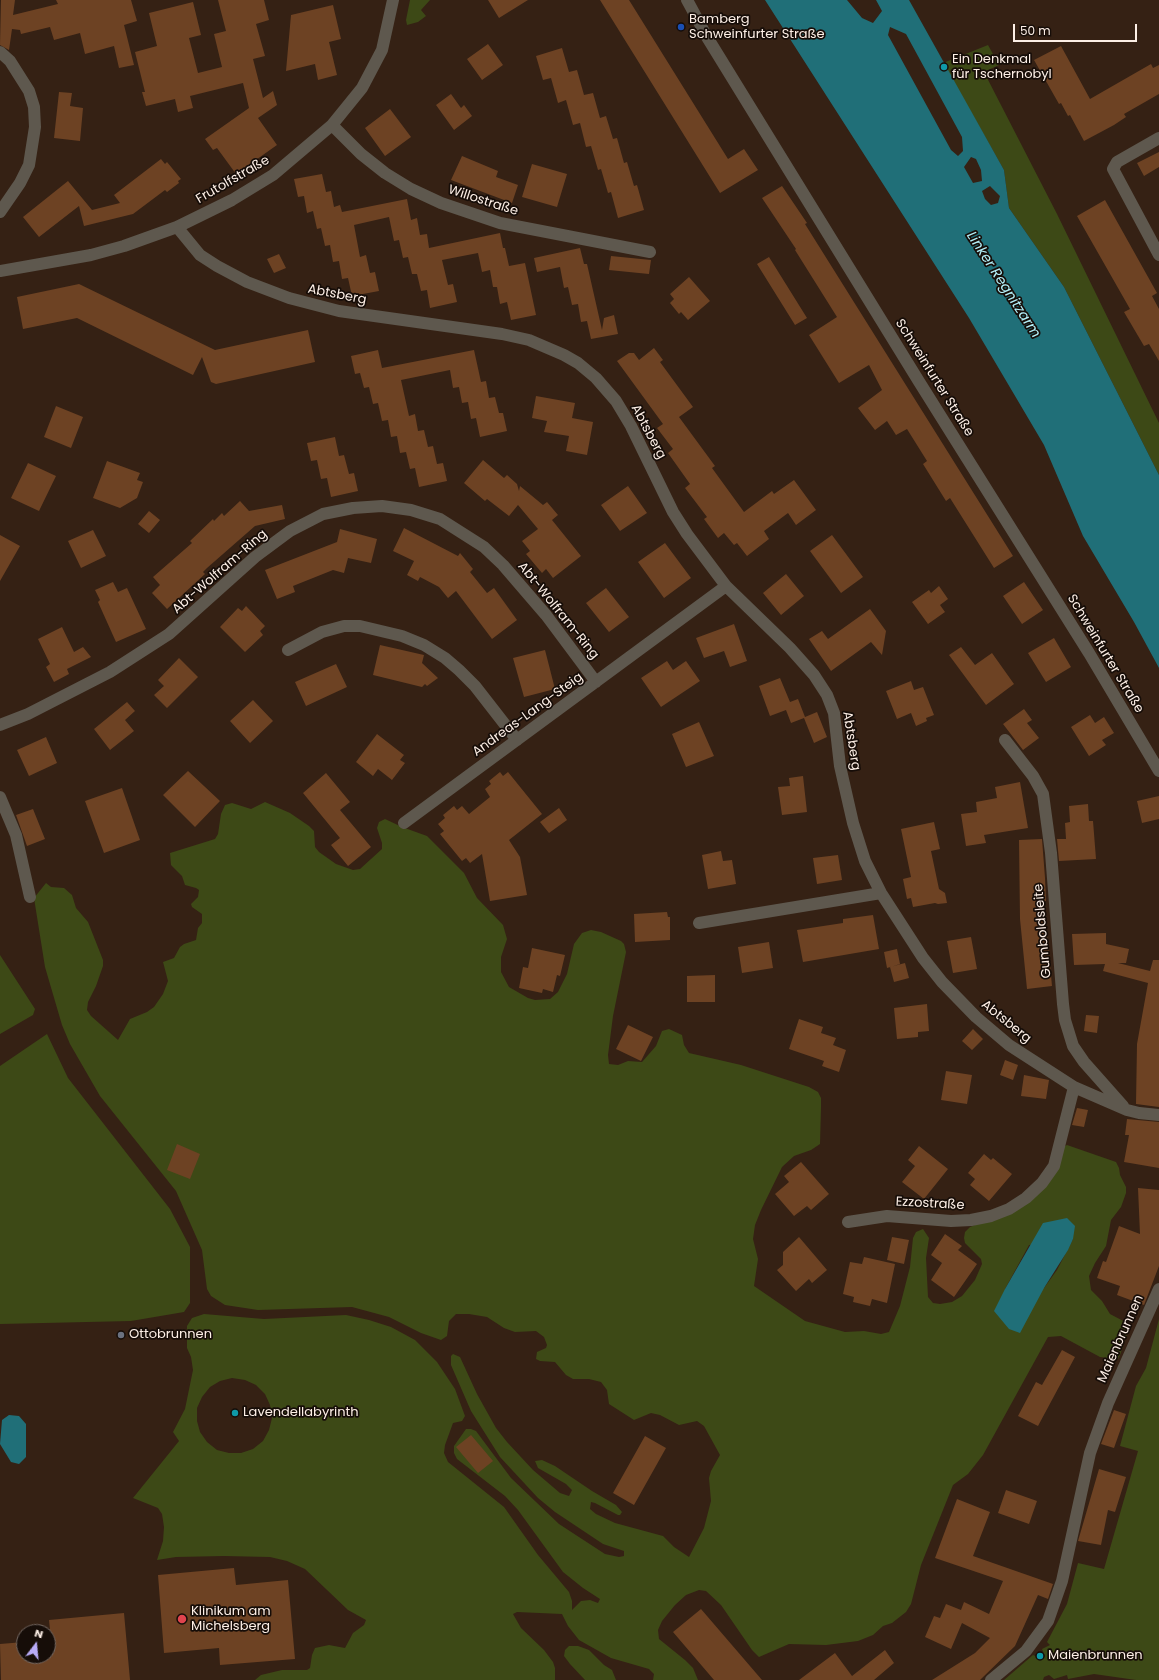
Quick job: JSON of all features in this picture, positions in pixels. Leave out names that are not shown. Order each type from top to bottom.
[{"type":"street","name":"Frutolfstraße","points":[[0,271],[91,255],[124,246],[177,227],[238,196],[273,175],[332,125],[362,88],[382,50],[393,0]]},
{"type":"street","name":"Schweinfurter Straße","points":[[687,0],[707,37],[918,380],[1093,659],[1159,771]]},
{"type":"street","points":[[0,52],[10,61],[29,91],[34,108],[35,127],[29,165],[20,183],[0,212]]},
{"type":"street","name":"Willostraße","points":[[332,125],[361,154],[385,173],[411,189],[441,203],[500,223],[554,235],[650,252]]},
{"type":"street","points":[[1159,138],[1117,162],[1113,169],[1159,256]]},
{"type":"street","name":"Abtsberg","points":[[177,227],[200,255],[217,266],[247,282],[289,298],[339,311],[502,334],[529,340],[564,354],[596,378],[616,401],[631,426],[673,512],[687,534],[726,586],[790,648],[814,675],[827,696],[834,713],[840,766],[853,823],[865,861],[881,893],[923,958],[942,982],[976,1017],[1009,1045],[1074,1087],[1127,1110],[1139,1113],[1159,1114]]},
{"type":"street","name":"Abt-Wolfram-Ring","points":[[0,724],[28,714],[110,672],[169,634],[255,556],[290,531],[323,514],[353,508],[382,506],[411,510],[440,519],[484,547],[503,565],[546,615],[596,682]]},
{"type":"street","name":"Andreas-Lang-Steig","points":[[404,823],[726,586]]},
{"type":"street","points":[[288,650],[322,632],[344,626],[360,626],[402,636],[424,645],[445,658],[459,670],[475,686],[517,740]]},
{"type":"street","name":"Gumboldsleite","points":[[1005,740],[1033,776],[1043,794],[1050,845],[1063,1004],[1065,1020],[1073,1046],[1084,1062],[1127,1110]]},
{"type":"street","points":[[0,797],[16,835],[30,897]]},
{"type":"street","points":[[699,923],[881,893]]},
{"type":"street","name":"Ezzostraße","points":[[848,1222],[887,1216],[951,1221],[971,1220],[991,1216],[1009,1209],[1026,1198],[1042,1183],[1054,1166],[1074,1087]]},
{"type":"street","name":"Maienbrunnen","points":[[991,1680],[1026,1651],[1048,1621],[1062,1581],[1090,1453],[1108,1402],[1159,1289]]},
{"type":"green space","points":[[410,0],[430,0],[421,10],[426,16],[418,22],[407,25],[406,20]]},
{"type":"green space","points":[[988,45],[999,65],[984,72],[1057,214],[1159,423],[1159,475],[1064,287],[1009,208],[1004,170],[943,63]]},
{"type":"green space","points":[[265,802],[290,813],[314,831],[315,847],[319,852],[336,864],[353,870],[360,869],[382,849],[382,843],[377,828],[379,822],[385,819],[427,836],[464,873],[477,898],[503,925],[507,939],[501,957],[501,972],[509,987],[528,998],[535,1000],[550,999],[558,992],[567,974],[574,944],[582,933],[591,930],[601,932],[621,941],[624,944],[626,952],[613,1016],[608,1055],[609,1064],[618,1065],[628,1061],[642,1062],[656,1046],[662,1031],[669,1029],[682,1035],[684,1045],[689,1053],[741,1065],[809,1087],[818,1092],[821,1098],[820,1144],[811,1150],[794,1156],[782,1167],[761,1210],[755,1225],[753,1239],[758,1259],[754,1286],[805,1321],[845,1332],[864,1331],[881,1334],[889,1332],[900,1306],[910,1267],[913,1238],[916,1232],[923,1229],[929,1238],[926,1258],[928,1297],[933,1303],[940,1304],[952,1302],[962,1296],[975,1280],[982,1264],[981,1259],[965,1243],[965,1232],[970,1227],[1020,1207],[1063,1147],[1067,1145],[1116,1162],[1126,1187],[1126,1193],[1121,1207],[1111,1220],[1106,1246],[1089,1276],[1091,1290],[1102,1301],[1110,1314],[1129,1324],[1120,1355],[1118,1359],[1100,1357],[1061,1336],[1048,1337],[983,1455],[968,1474],[953,1485],[921,1565],[911,1604],[906,1612],[892,1623],[883,1626],[873,1635],[858,1641],[826,1645],[789,1644],[759,1657],[752,1650],[721,1605],[706,1591],[699,1590],[686,1595],[675,1605],[662,1621],[658,1630],[659,1639],[693,1668],[698,1680],[653,1680],[654,1674],[649,1669],[611,1658],[579,1640],[568,1626],[562,1614],[517,1612],[513,1614],[521,1628],[544,1650],[553,1662],[555,1668],[555,1680],[255,1680],[261,1675],[282,1670],[307,1670],[310,1668],[312,1655],[315,1648],[329,1645],[345,1648],[353,1633],[364,1625],[366,1620],[348,1610],[305,1569],[287,1561],[270,1557],[224,1556],[176,1557],[157,1560],[163,1541],[164,1527],[162,1514],[158,1508],[133,1498],[179,1441],[173,1432],[185,1409],[193,1370],[191,1357],[187,1348],[187,1326],[192,1318],[204,1314],[264,1319],[346,1315],[391,1327],[415,1340],[437,1362],[455,1389],[465,1416],[462,1421],[453,1423],[445,1445],[444,1453],[448,1462],[504,1507],[538,1555],[569,1592],[572,1601],[572,1610],[581,1601],[590,1600],[598,1603],[600,1599],[563,1572],[518,1510],[505,1496],[457,1459],[454,1453],[454,1446],[466,1429],[476,1431],[511,1478],[559,1524],[605,1554],[619,1557],[624,1556],[624,1551],[603,1544],[555,1512],[538,1498],[500,1457],[471,1411],[451,1365],[451,1356],[453,1354],[460,1357],[477,1394],[496,1428],[507,1442],[533,1470],[560,1493],[569,1496],[572,1490],[566,1484],[538,1468],[535,1461],[542,1460],[555,1466],[616,1505],[622,1512],[618,1515],[591,1502],[590,1509],[596,1514],[615,1523],[663,1536],[674,1547],[689,1557],[704,1528],[711,1501],[709,1478],[711,1471],[720,1455],[704,1426],[697,1421],[679,1425],[660,1415],[651,1413],[634,1420],[609,1404],[607,1390],[601,1382],[589,1379],[573,1379],[566,1375],[555,1362],[540,1361],[536,1359],[537,1352],[546,1348],[547,1345],[544,1337],[536,1331],[515,1332],[504,1328],[487,1317],[469,1314],[456,1314],[449,1321],[447,1336],[441,1340],[421,1333],[389,1317],[352,1307],[258,1310],[225,1305],[211,1296],[207,1289],[202,1250],[176,1191],[100,1096],[70,1044],[62,1025],[45,967],[34,898],[46,883],[51,887],[64,888],[72,895],[76,908],[88,922],[103,960],[103,966],[96,986],[88,1002],[87,1010],[91,1016],[118,1040],[130,1019],[147,1012],[154,1007],[163,994],[168,981],[163,962],[174,958],[180,947],[184,944],[196,940],[198,928],[202,923],[202,914],[192,907],[191,904],[198,897],[199,890],[185,885],[182,876],[171,865],[170,853],[215,839],[218,834],[221,814],[225,805],[232,803],[251,809]],"holes":[[[1073,1239],[1057,1270],[1044,1288],[1005,1289],[1029,1245]],[[232,1378],[245,1380],[256,1385],[265,1394],[270,1405],[272,1418],[269,1430],[263,1441],[253,1449],[241,1453],[229,1453],[217,1450],[207,1442],[200,1432],[197,1421],[197,1408],[202,1397],[210,1387],[220,1381]]]},
{"type":"green space","points":[[0,955],[35,1009],[33,1015],[0,1034]]},
{"type":"green space","points":[[47,1034],[68,1078],[170,1209],[190,1247],[190,1303],[184,1312],[131,1321],[0,1324],[0,1066]]},
{"type":"green space","points":[[1159,1319],[1159,1680],[1136,1680],[1094,1674],[1068,1679],[1067,1675],[1054,1679],[1049,1675],[1044,1677],[1043,1680],[1004,1680],[1033,1655],[1042,1659],[1045,1656],[1042,1649],[1050,1645],[1047,1642],[1067,1604],[1078,1563],[1104,1569],[1138,1451],[1120,1446],[1136,1386],[1146,1368]]},
{"type":"green space","points":[[569,1646],[578,1646],[589,1650],[604,1665],[612,1670],[616,1680],[585,1680],[564,1656],[565,1650]]},
{"type":"water","name":"Linker Regnitzarm","points":[[765,0],[847,0],[862,18],[873,23],[882,11],[876,0],[909,0],[1004,170],[1009,208],[1064,287],[1159,475],[1159,668],[1134,622],[1083,536],[1044,445],[969,318]],"holes":[[[890,27],[906,34],[962,137],[963,151],[958,156],[951,150],[888,35]],[[971,157],[976,159],[981,170],[982,181],[973,183],[964,167]],[[990,186],[1000,196],[998,203],[991,205],[985,199],[982,191]]]},
{"type":"water","points":[[1067,1218],[1075,1226],[1073,1239],[1068,1250],[1044,1288],[1020,1333],[1009,1329],[994,1311],[1005,1289],[1043,1223]]},
{"type":"water","points":[[9,1415],[19,1416],[26,1424],[26,1457],[19,1464],[11,1462],[0,1444],[2,1420]]},
{"type":"building","points":[[1,0],[15,0],[13,15],[58,4],[56,0],[131,0],[137,21],[124,25],[134,65],[119,68],[114,46],[85,54],[80,33],[54,40],[50,27],[21,34],[20,30],[12,29],[9,50],[0,45]]},
{"type":"building","points":[[218,0],[264,0],[269,20],[256,24],[265,56],[253,59],[263,98],[273,91],[277,105],[258,118],[277,145],[236,174],[217,148],[213,150],[205,139],[249,108],[243,83],[190,96],[193,108],[178,112],[175,99],[146,106],[142,92],[145,92],[135,52],[157,46],[149,13],[193,2],[201,35],[189,38],[198,73],[222,67],[214,34],[226,31]]},
{"type":"building","points":[[488,0],[528,0],[499,18]]},
{"type":"building","points":[[600,0],[629,0],[728,159],[744,149],[758,170],[720,193]]},
{"type":"building","points":[[333,5],[341,39],[329,42],[337,75],[318,80],[315,64],[286,71],[291,15]]},
{"type":"building","points":[[488,44],[503,65],[482,80],[467,59]]},
{"type":"building","points":[[1061,46],[1090,99],[1151,64],[1153,68],[1159,65],[1159,94],[1124,114],[1126,117],[1114,125],[1084,141],[1070,115],[1068,116],[1061,103],[1059,104],[1034,60]]},
{"type":"building","points":[[562,48],[569,72],[577,70],[584,95],[593,93],[600,118],[606,116],[613,139],[617,138],[624,163],[627,162],[634,186],[637,185],[644,210],[618,218],[611,192],[608,193],[601,169],[598,170],[591,146],[586,147],[580,123],[573,125],[566,100],[558,103],[551,78],[543,80],[536,56]]},
{"type":"building","points":[[59,92],[72,93],[70,106],[83,108],[80,141],[54,138]]},
{"type":"building","points":[[451,94],[461,108],[464,105],[472,116],[454,130],[436,105]]},
{"type":"building","points":[[390,109],[411,137],[385,156],[365,128]]},
{"type":"building","points":[[1159,152],[1159,167],[1144,176],[1137,163]]},
{"type":"building","points":[[462,156],[498,171],[496,177],[518,185],[512,203],[451,180]]},
{"type":"building","points":[[161,159],[165,164],[167,162],[181,179],[178,181],[179,183],[167,192],[165,190],[133,214],[84,226],[79,206],[39,237],[23,217],[68,181],[92,210],[120,203],[114,195]]},
{"type":"building","points":[[532,164],[567,174],[557,207],[522,197]]},
{"type":"building","points":[[322,174],[326,192],[331,191],[334,207],[340,205],[342,212],[407,199],[411,220],[417,218],[420,235],[427,234],[429,248],[500,233],[509,266],[525,263],[536,315],[511,320],[507,302],[500,304],[497,287],[493,287],[490,270],[482,272],[478,253],[442,260],[448,285],[453,284],[457,302],[430,308],[427,290],[421,291],[417,274],[412,274],[408,257],[403,258],[399,240],[394,241],[389,217],[354,225],[360,257],[366,255],[370,273],[375,272],[379,291],[352,296],[348,278],[342,279],[339,261],[333,262],[330,245],[325,246],[321,228],[317,229],[313,211],[307,213],[304,196],[298,197],[294,179]]},
{"type":"building","points":[[782,186],[807,223],[805,224],[1013,556],[994,568],[950,498],[946,501],[923,464],[927,461],[907,429],[896,435],[887,421],[875,430],[858,408],[882,390],[869,365],[839,383],[809,335],[837,317],[795,250],[796,249],[762,198]]},
{"type":"building","points":[[1105,200],[1157,293],[1152,296],[1159,309],[1159,361],[1149,344],[1144,346],[1124,312],[1130,309],[1077,216]]},
{"type":"building","points":[[580,248],[584,264],[587,264],[602,330],[604,318],[614,315],[618,334],[591,339],[587,321],[581,322],[578,304],[572,305],[568,287],[564,288],[560,267],[537,272],[534,258]]},
{"type":"building","points":[[279,254],[286,268],[274,273],[267,259]]},
{"type":"building","points":[[611,256],[651,260],[649,274],[609,270]]},
{"type":"building","points":[[769,257],[807,318],[795,325],[757,264]]},
{"type":"building","points":[[689,277],[710,301],[688,320],[681,312],[679,314],[670,303],[674,299],[670,294]]},
{"type":"building","points":[[79,284],[215,350],[308,330],[315,362],[216,384],[211,382],[202,357],[193,375],[77,318],[23,329],[17,297]]},
{"type":"building","points":[[654,348],[663,360],[660,362],[693,407],[679,417],[715,466],[712,468],[744,512],[772,491],[774,494],[794,480],[816,510],[796,525],[788,513],[764,531],[769,539],[747,556],[737,543],[734,545],[724,533],[718,538],[704,519],[707,517],[685,488],[690,484],[668,453],[673,449],[657,428],[663,424],[617,361],[629,353],[634,353],[639,360]]},
{"type":"building","points":[[378,350],[382,368],[474,350],[481,382],[486,381],[489,398],[495,397],[499,413],[503,413],[507,431],[480,437],[476,418],[471,419],[468,402],[462,403],[459,387],[453,388],[450,370],[401,380],[409,416],[415,414],[418,431],[424,430],[428,447],[433,446],[437,464],[443,463],[447,481],[419,487],[415,468],[410,469],[406,452],[400,453],[397,436],[391,437],[388,420],[382,421],[378,403],[373,404],[369,387],[364,388],[360,373],[355,374],[351,356]]},
{"type":"building","points":[[536,396],[575,403],[572,418],[593,422],[587,455],[566,451],[569,436],[544,432],[547,421],[532,418]]},
{"type":"building","points":[[56,406],[83,417],[71,448],[44,437]]},
{"type":"building","points":[[335,437],[339,456],[344,455],[349,474],[354,473],[358,491],[331,497],[327,478],[321,479],[317,460],[311,461],[307,443]]},
{"type":"building","points":[[483,460],[504,478],[507,475],[517,484],[519,491],[520,486],[543,505],[547,502],[558,515],[552,520],[581,556],[553,578],[546,569],[542,573],[526,554],[530,551],[522,541],[538,529],[518,505],[509,516],[487,499],[485,501],[464,483]]},
{"type":"building","points":[[107,461],[140,473],[137,480],[143,482],[137,498],[120,508],[93,498]]},
{"type":"building","points":[[28,463],[56,476],[39,511],[11,498]]},
{"type":"building","points":[[628,486],[647,513],[620,531],[601,505]]},
{"type":"building","points":[[240,501],[249,511],[282,505],[285,519],[255,526],[207,568],[203,572],[205,574],[167,609],[152,593],[160,585],[153,577],[192,543],[190,541],[213,519],[214,521],[222,513],[224,516]]},
{"type":"building","points":[[149,511],[160,520],[149,533],[138,524]]},
{"type":"building","points":[[404,528],[458,556],[460,553],[473,569],[470,572],[487,593],[494,588],[517,620],[492,639],[456,591],[448,598],[439,587],[420,577],[418,581],[407,575],[414,561],[393,551]]},
{"type":"building","points":[[340,529],[377,539],[371,563],[348,558],[344,573],[333,570],[293,586],[295,592],[277,599],[265,570],[337,542]]},
{"type":"building","points":[[93,530],[106,556],[81,568],[68,541]]},
{"type":"building","points":[[0,535],[20,546],[0,581]]},
{"type":"building","points":[[832,535],[863,577],[841,593],[810,551]]},
{"type":"building","points":[[665,543],[691,578],[664,598],[638,562]]},
{"type":"building","points":[[786,574],[804,596],[781,615],[763,593]]},
{"type":"building","points":[[113,582],[118,592],[127,588],[146,629],[116,642],[98,602],[100,600],[95,590]]},
{"type":"building","points":[[1024,582],[1043,610],[1022,624],[1003,596]]},
{"type":"building","points":[[939,586],[948,599],[940,605],[945,612],[928,624],[912,602],[929,590],[931,593]]},
{"type":"building","points":[[606,588],[629,617],[609,632],[586,603]]},
{"type":"building","points":[[246,606],[265,626],[260,631],[263,635],[245,652],[220,627],[238,608],[242,611]]},
{"type":"building","points":[[870,609],[886,631],[882,655],[871,642],[831,671],[809,639],[822,631],[828,639]]},
{"type":"building","points":[[734,624],[747,661],[730,667],[724,651],[704,658],[696,638]]},
{"type":"building","points":[[62,627],[74,652],[83,647],[91,657],[67,669],[69,674],[54,682],[46,667],[50,664],[38,639]]},
{"type":"building","points":[[1054,638],[1071,667],[1046,682],[1028,653]]},
{"type":"building","points":[[380,645],[424,655],[422,663],[438,678],[427,686],[425,684],[422,687],[373,675]]},
{"type":"building","points":[[961,647],[975,665],[992,653],[1014,684],[986,705],[949,655]]},
{"type":"building","points":[[545,650],[555,689],[524,697],[513,658]]},
{"type":"building","points":[[179,658],[198,677],[167,708],[154,695],[164,686],[158,680]]},
{"type":"building","points":[[667,661],[673,670],[686,661],[700,681],[661,707],[641,678]]},
{"type":"building","points":[[336,664],[347,687],[306,706],[295,682]]},
{"type":"building","points":[[780,678],[790,702],[798,699],[805,717],[817,712],[827,737],[814,743],[804,718],[791,723],[786,710],[770,716],[759,686]]},
{"type":"building","points":[[911,681],[914,690],[923,687],[934,715],[926,718],[927,721],[916,726],[911,713],[897,719],[886,691]]},
{"type":"building","points":[[253,700],[273,721],[250,743],[230,721]]},
{"type":"building","points":[[127,702],[135,711],[125,720],[134,731],[110,750],[94,729]]},
{"type":"building","points":[[1024,709],[1032,720],[1027,723],[1039,738],[1023,750],[1003,724]]},
{"type":"building","points":[[1090,715],[1095,723],[1104,717],[1114,733],[1102,740],[1106,745],[1089,756],[1071,727]]},
{"type":"building","points":[[699,722],[714,756],[686,767],[672,734]]},
{"type":"building","points":[[377,734],[404,755],[400,760],[405,763],[392,780],[378,769],[373,776],[356,762]]},
{"type":"building","points":[[46,737],[57,763],[29,776],[17,750]]},
{"type":"building","points":[[188,771],[220,801],[195,827],[163,795]]},
{"type":"building","points":[[500,772],[503,776],[508,772],[542,814],[509,840],[520,857],[527,895],[490,901],[482,854],[470,863],[466,858],[462,861],[440,834],[444,831],[438,824],[445,818],[443,815],[454,806],[457,810],[462,806],[469,814],[490,797],[485,789],[491,784],[489,781]]},
{"type":"building","points":[[326,773],[350,802],[340,810],[371,847],[348,866],[331,845],[340,838],[303,793]]},
{"type":"building","points":[[803,776],[807,812],[782,815],[778,787],[790,786],[789,778]]},
{"type":"building","points":[[1020,782],[1028,828],[984,835],[986,843],[966,846],[961,814],[977,812],[976,802],[997,798],[995,787]]},
{"type":"building","points":[[122,788],[140,840],[104,853],[85,801]]},
{"type":"building","points":[[1159,796],[1159,819],[1142,823],[1137,801]]},
{"type":"building","points":[[1088,804],[1089,821],[1093,821],[1096,859],[1059,861],[1057,839],[1066,839],[1065,823],[1070,822],[1069,806]]},
{"type":"building","points":[[559,808],[567,820],[549,833],[540,822]]},
{"type":"building","points":[[33,809],[45,839],[27,846],[16,815]]},
{"type":"building","points":[[934,822],[940,849],[931,851],[939,889],[945,893],[947,903],[935,903],[913,907],[911,898],[907,899],[903,879],[911,877],[901,829]]},
{"type":"building","points":[[1042,839],[1046,901],[1044,901],[1052,986],[1027,989],[1020,919],[1019,840]]},
{"type":"building","points":[[721,851],[723,861],[732,860],[736,884],[708,889],[702,855]]},
{"type":"building","points":[[838,855],[842,880],[817,884],[813,858]]},
{"type":"building","points":[[667,912],[668,917],[670,917],[670,940],[635,942],[634,914]]},
{"type":"building","points":[[873,915],[879,949],[803,962],[797,930],[843,923],[843,919]]},
{"type":"building","points":[[1106,933],[1106,944],[1129,949],[1126,963],[1118,963],[1150,971],[1153,960],[1159,960],[1159,1107],[1136,1104],[1137,1044],[1148,983],[1103,971],[1105,964],[1074,965],[1072,934]]},
{"type":"building","points":[[971,937],[977,969],[953,973],[947,941]]},
{"type":"building","points":[[769,942],[773,968],[742,973],[738,947]]},
{"type":"building","points":[[532,948],[565,955],[560,976],[557,975],[553,992],[543,989],[542,993],[519,988],[523,967],[528,968]]},
{"type":"building","points":[[897,949],[900,964],[887,968],[884,952]]},
{"type":"building","points":[[905,963],[909,978],[894,982],[890,967]]},
{"type":"building","points":[[715,975],[715,1002],[687,1002],[687,976]]},
{"type":"building","points":[[927,1004],[929,1031],[918,1032],[918,1037],[897,1039],[894,1008]]},
{"type":"building","points":[[1086,1015],[1099,1016],[1097,1033],[1084,1031]]},
{"type":"building","points":[[799,1019],[823,1027],[821,1033],[836,1038],[833,1045],[846,1050],[839,1072],[822,1066],[824,1061],[789,1049]]},
{"type":"building","points":[[628,1025],[653,1037],[641,1061],[616,1049]]},
{"type":"building","points":[[973,1029],[983,1039],[972,1050],[962,1041]]},
{"type":"building","points":[[1005,1060],[1018,1065],[1013,1080],[1000,1075]]},
{"type":"building","points":[[946,1071],[972,1075],[967,1104],[941,1100]]},
{"type":"building","points":[[1024,1075],[1049,1080],[1046,1099],[1021,1096]]},
{"type":"building","points":[[1077,1108],[1088,1110],[1084,1127],[1072,1125]]},
{"type":"building","points":[[1127,1119],[1159,1122],[1159,1168],[1124,1162],[1129,1135],[1125,1135]]},
{"type":"building","points":[[177,1144],[200,1154],[190,1179],[167,1170]]},
{"type":"building","points":[[919,1146],[948,1169],[924,1199],[902,1182],[915,1166],[908,1160]]},
{"type":"building","points":[[984,1154],[991,1160],[993,1158],[1012,1174],[989,1201],[970,1185],[975,1179],[968,1173]]},
{"type":"building","points":[[801,1162],[829,1194],[811,1210],[807,1206],[794,1216],[775,1194],[789,1182],[784,1176]]},
{"type":"building","points":[[1138,1188],[1159,1190],[1159,1266],[1144,1305],[1117,1295],[1120,1286],[1097,1278],[1103,1261],[1106,1262],[1119,1226],[1140,1234]]},
{"type":"building","points":[[945,1234],[962,1246],[958,1250],[977,1264],[954,1297],[931,1280],[942,1263],[931,1255]]},
{"type":"building","points":[[799,1237],[827,1270],[812,1283],[809,1279],[796,1291],[777,1270],[783,1265],[783,1252]]},
{"type":"building","points":[[892,1237],[909,1240],[904,1264],[887,1260]]},
{"type":"building","points":[[864,1257],[895,1264],[887,1303],[872,1299],[870,1306],[853,1302],[854,1297],[843,1294],[850,1262],[862,1264]]},
{"type":"building","points":[[1062,1350],[1075,1357],[1038,1426],[1018,1416],[1036,1382],[1042,1385]]},
{"type":"building","points":[[1114,1410],[1126,1414],[1114,1448],[1101,1444]]},
{"type":"building","points":[[471,1435],[493,1461],[478,1473],[456,1447]]},
{"type":"building","points":[[645,1436],[666,1448],[634,1505],[613,1493]]},
{"type":"building","points":[[1099,1469],[1126,1477],[1115,1512],[1108,1510],[1101,1545],[1078,1541]]},
{"type":"building","points":[[1006,1490],[1037,1501],[1029,1524],[998,1513]]},
{"type":"building","points":[[957,1499],[990,1512],[973,1556],[1053,1584],[1048,1599],[1038,1595],[1015,1646],[980,1680],[932,1680],[975,1653],[990,1638],[962,1623],[951,1649],[925,1637],[934,1616],[940,1618],[946,1604],[961,1610],[964,1602],[989,1614],[1003,1581],[935,1558]]},
{"type":"building","points":[[234,1568],[236,1585],[288,1580],[295,1659],[220,1665],[219,1648],[164,1653],[158,1575]]},
{"type":"building","points":[[701,1609],[762,1680],[714,1680],[673,1632]]},
{"type":"building","points":[[124,1613],[130,1680],[1,1680],[0,1644],[16,1643],[16,1664],[56,1664],[56,1624],[49,1624],[49,1620]]},
{"type":"building","points":[[885,1650],[894,1663],[874,1680],[799,1680],[835,1653],[852,1676]]},
{"type":"place","name":"Bamberg Schweinfurter Straße","points":[[681,27]]},
{"type":"place","name":"Ein Denkmal für Tschernobyl","points":[[944,67]]},
{"type":"place","name":"Ottobrunnen","points":[[121,1335]]},
{"type":"place","name":"Lavendellabyrinth","points":[[235,1413]]},
{"type":"place","name":"Klinikum am Michelsberg","points":[[182,1619]]},
{"type":"place","name":"Maienbrunnen","points":[[1040,1656]]}]
